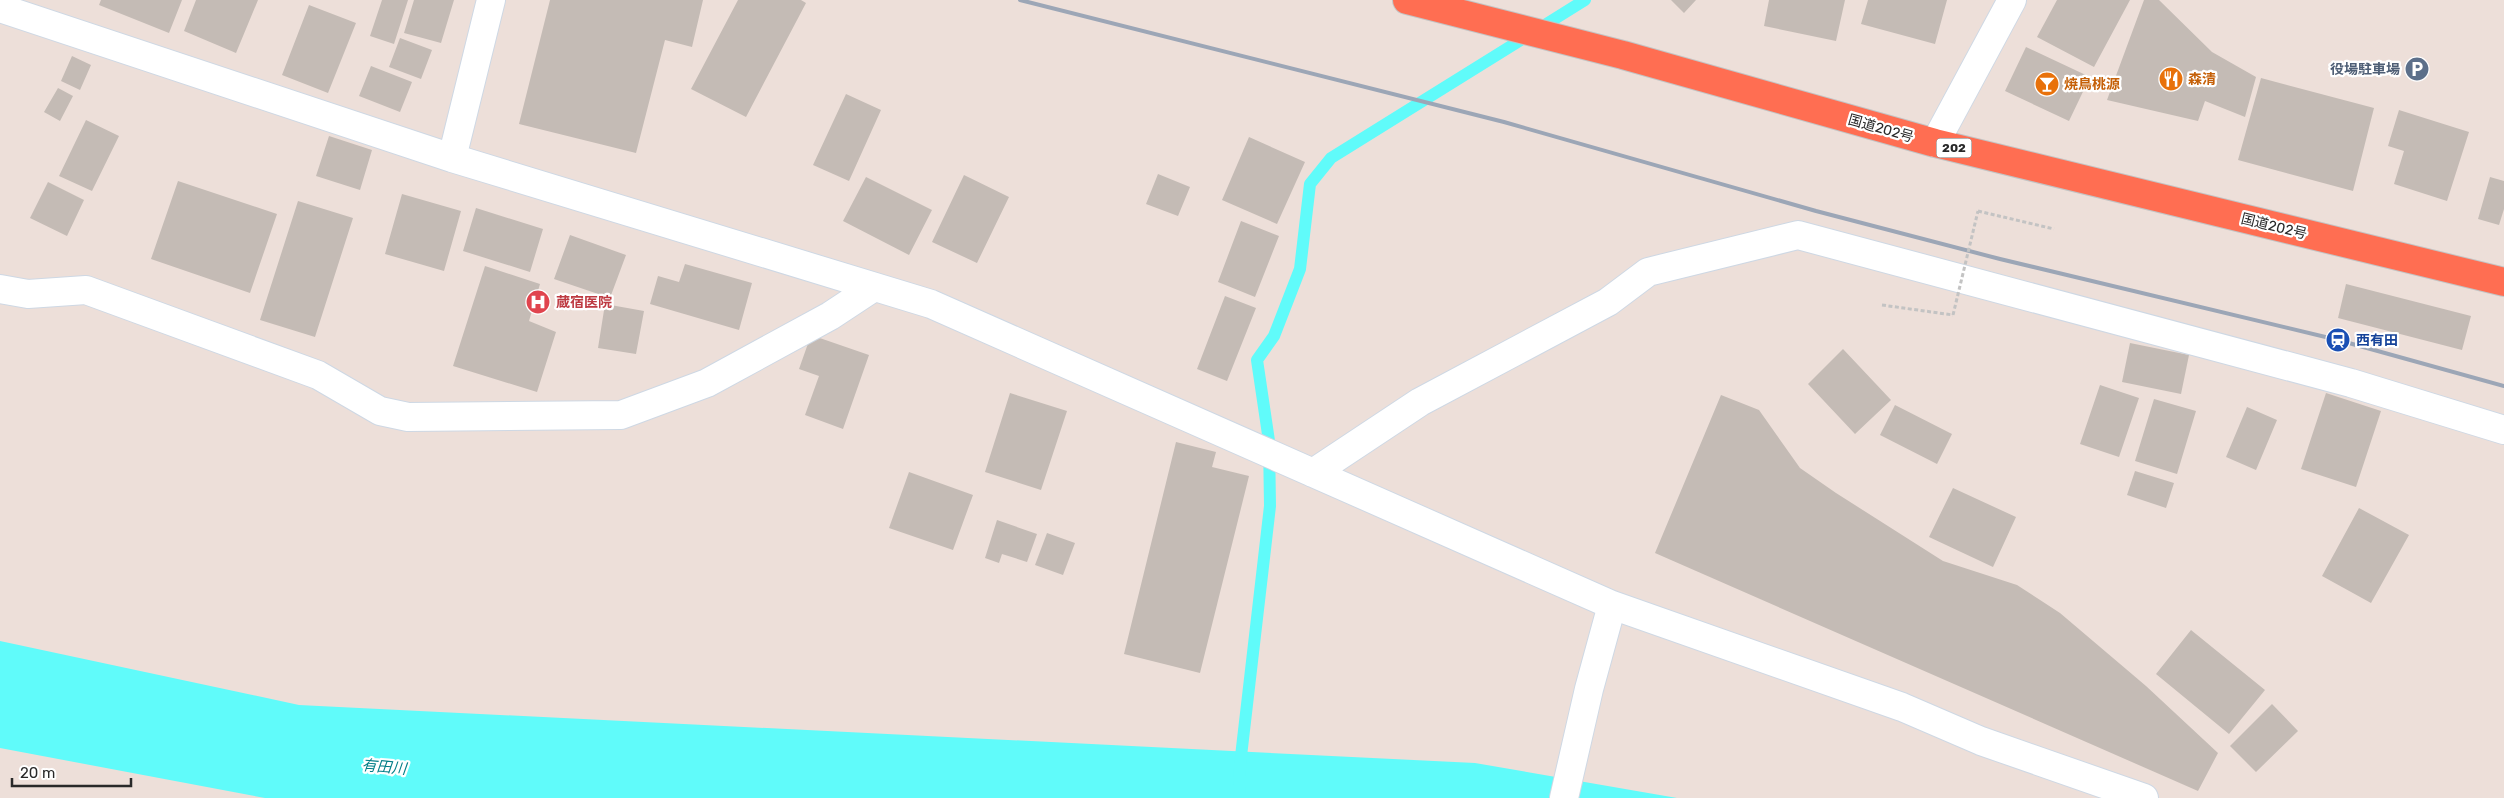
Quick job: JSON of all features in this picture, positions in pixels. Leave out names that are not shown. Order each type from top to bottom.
[{"type":"highway","name":"国道202号","points":[[1407,0],[1623,55],[1935,143],[2504,282]]},
{"type":"street","points":[[452,158],[491,0]]},
{"type":"street","points":[[1935,143],[2012,0]]},
{"type":"street","points":[[0,8],[452,158],[931,304],[1612,605],[1902,707],[1981,740],[2144,798]]},
{"type":"street","points":[[1314,473],[1420,402],[1608,302],[1648,272],[1798,235],[2351,384],[2504,430]]},
{"type":"street","points":[[0,289],[28,294],[86,290],[318,375],[380,411],[408,417],[621,415],[707,383],[830,316],[874,287]]},
{"type":"street","points":[[1564,798],[1589,689],[1612,605]]},
{"type":"path","points":[[1882,305],[1953,315],[1978,210],[2054,229]]},
{"type":"water","name":"有田川","points":[[0,641],[299,705],[1475,763],[1677,798],[265,798],[0,748]]},
{"type":"building","points":[[101,0],[182,0],[169,33],[99,5]]},
{"type":"building","points":[[196,0],[258,0],[236,53],[184,31]]},
{"type":"building","points":[[382,0],[408,0],[394,44],[370,36]]},
{"type":"building","points":[[414,0],[454,0],[441,43],[404,33]]},
{"type":"building","points":[[550,0],[703,0],[692,47],[665,40],[636,153],[519,124]]},
{"type":"building","points":[[738,0],[801,0],[806,3],[746,117],[691,89]]},
{"type":"building","points":[[1671,0],[1696,0],[1684,13]]},
{"type":"building","points":[[1769,0],[1845,0],[1836,41],[1764,26]]},
{"type":"building","points":[[1868,0],[1947,0],[1935,44],[1861,24]]},
{"type":"building","points":[[2057,0],[2130,0],[2094,67],[2037,37]]},
{"type":"building","points":[[2144,0],[2159,0],[2212,52],[2256,77],[2245,117],[2205,101],[2198,121],[2107,100]]},
{"type":"building","points":[[309,5],[356,23],[328,93],[282,75]]},
{"type":"building","points":[[400,38],[432,50],[421,79],[389,67]]},
{"type":"building","name":"焼鳥桃源","points":[[2026,47],[2090,77],[2069,121],[2005,91]]},
{"type":"building","points":[[72,56],[91,65],[80,90],[61,81]]},
{"type":"building","points":[[371,66],[412,82],[400,112],[359,96]]},
{"type":"building","points":[[2261,78],[2374,108],[2353,191],[2238,160]]},
{"type":"building","points":[[58,88],[73,96],[60,121],[44,112]]},
{"type":"building","points":[[846,94],[881,110],[849,181],[813,165]]},
{"type":"building","points":[[2399,110],[2469,132],[2447,201],[2394,184],[2404,151],[2388,146]]},
{"type":"building","points":[[86,120],[119,136],[92,191],[59,176]]},
{"type":"building","points":[[329,136],[372,150],[360,190],[316,176]]},
{"type":"building","points":[[1249,137],[1305,162],[1277,224],[1222,200]]},
{"type":"building","points":[[1158,174],[1190,187],[1178,216],[1146,204]]},
{"type":"building","points":[[964,175],[1009,197],[977,263],[932,242]]},
{"type":"building","points":[[866,177],[932,210],[909,255],[843,221]]},
{"type":"building","points":[[2490,177],[2504,181],[2504,209],[2499,225],[2478,219]]},
{"type":"building","points":[[178,181],[277,214],[250,293],[151,259]]},
{"type":"building","points":[[48,182],[84,200],[67,236],[30,218]]},
{"type":"building","points":[[402,194],[461,211],[444,271],[385,254]]},
{"type":"building","points":[[298,201],[353,218],[315,337],[260,320]]},
{"type":"building","points":[[476,208],[543,229],[530,272],[463,251]]},
{"type":"building","points":[[1241,221],[1279,236],[1255,297],[1218,282]]},
{"type":"building","points":[[570,235],[626,255],[610,298],[554,279]]},
{"type":"building","points":[[685,264],[752,283],[739,330],[650,304],[658,276],[679,282]]},
{"type":"building","points":[[485,266],[540,284],[529,321],[556,332],[537,392],[453,366]]},
{"type":"building","points":[[2346,284],[2471,316],[2462,350],[2338,318]]},
{"type":"building","points":[[1225,296],[1256,308],[1227,381],[1197,369]]},
{"type":"building","points":[[605,304],[644,311],[636,354],[598,348]]},
{"type":"building","points":[[811,335],[869,355],[843,429],[805,415],[819,376],[799,369]]},
{"type":"building","points":[[2130,343],[2189,355],[2181,394],[2122,382]]},
{"type":"building","points":[[1843,349],[1891,400],[1855,434],[1808,384]]},
{"type":"building","points":[[2100,385],[2139,398],[2119,457],[2080,444]]},
{"type":"building","points":[[1010,393],[1067,411],[1041,490],[985,472]]},
{"type":"building","points":[[2326,393],[2381,411],[2356,487],[2301,469]]},
{"type":"building","points":[[1721,395],[1759,410],[1800,468],[1836,493],[1943,561],[2017,585],[2060,613],[2146,686],[2218,753],[2198,791],[1655,553]]},
{"type":"building","points":[[2154,399],[2196,411],[2177,474],[2135,461]]},
{"type":"building","points":[[1895,405],[1952,434],[1937,464],[1880,435]]},
{"type":"building","points":[[2247,407],[2277,420],[2256,470],[2226,457]]},
{"type":"building","points":[[1176,442],[1216,452],[1212,467],[1249,476],[1200,673],[1124,654]]},
{"type":"building","points":[[2135,471],[2174,483],[2166,508],[2127,495]]},
{"type":"building","points":[[909,472],[973,495],[953,550],[889,528]]},
{"type":"building","points":[[1953,488],[2016,517],[1993,567],[1929,537]]},
{"type":"building","points":[[2359,508],[2409,535],[2371,603],[2322,576]]},
{"type":"building","points":[[997,520],[1037,534],[1027,562],[1002,554],[999,563],[985,558]]},
{"type":"building","points":[[1047,533],[1075,543],[1063,575],[1035,565]]},
{"type":"building","points":[[2191,630],[2265,690],[2229,734],[2156,674]]},
{"type":"building","points":[[2272,704],[2298,731],[2256,772],[2230,746]]},
{"type":"waterway","points":[[1239,798],[1240,765],[1270,506],[1269,441],[1257,360],[1274,336],[1300,269],[1310,184],[1331,158],[1585,0]]},
{"type":"railway","points":[[1020,0],[1504,122],[1816,211],[2000,259],[2338,340],[2504,386]]},
{"type":"place","name":"役場駐車場","points":[[2417,69]]},
{"type":"place","name":"森清","points":[[2171,79]]},
{"type":"place","name":"焼鳥桃源","points":[[2047,84]]},
{"type":"place","name":"蔵宿医院","points":[[538,302]]},
{"type":"place","name":"西有田","points":[[2338,340]]}]
